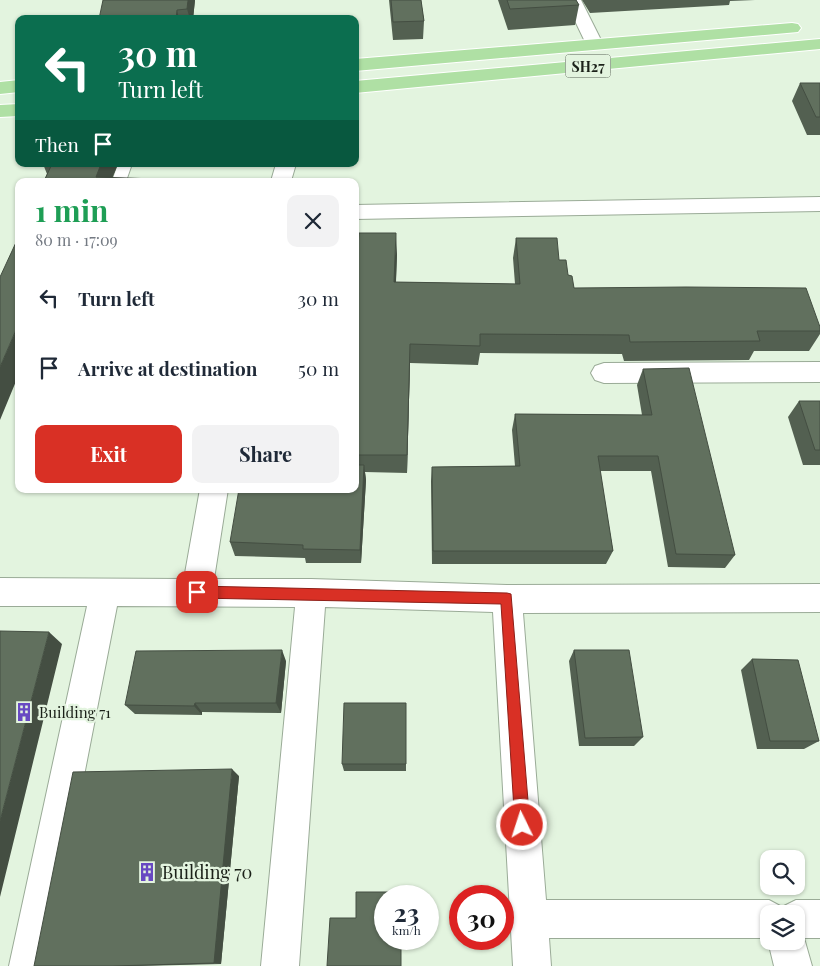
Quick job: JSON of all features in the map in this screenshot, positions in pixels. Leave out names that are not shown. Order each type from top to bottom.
[{"type":"main road","name":"SH27","points":[[359,65],[810,26]]},
{"type":"main road","name":"SH27","points":[[359,87],[820,44]]},
{"type":"main road","points":[[488,54],[497,74]]},
{"type":"main road","points":[[0,88],[15,86]]},
{"type":"main road","points":[[0,111],[15,110]]},
{"type":"street","points":[[573,0],[594,44]]},
{"type":"street","points":[[359,212],[820,204]]},
{"type":"street","points":[[604,373],[820,372]]},
{"type":"street","points":[[197,592],[213,493]]},
{"type":"street","points":[[0,592],[311,593],[507,598],[820,598]]},
{"type":"street","points":[[28,966],[104,593]]},
{"type":"street","points":[[280,966],[311,593]]},
{"type":"street","points":[[507,598],[532,966]]},
{"type":"street","points":[[529,919],[760,919]]},
{"type":"street","points":[[805,919],[820,919]]},
{"type":"street","points":[[790,950],[793,966]]},
{"type":"building","points":[[103,0],[188,0],[187,9],[177,10],[176,15],[100,15]]},
{"type":"building","points":[[391,0],[421,0],[424,21],[393,22]]},
{"type":"building","points":[[507,0],[576,0],[579,5],[510,9]]},
{"type":"building","points":[[800,83],[820,83],[820,117],[816,117]]},
{"type":"building","points":[[51,167],[100,167],[96,177],[126,178],[45,178]]},
{"type":"building","points":[[359,233],[396,233],[394,282],[520,284],[516,238],[557,238],[559,260],[566,260],[568,275],[572,276],[574,288],[806,288],[820,331],[757,331],[760,341],[630,342],[629,335],[480,334],[480,346],[410,344],[407,455],[359,455]]},
{"type":"building","points":[[15,245],[15,332],[0,367],[0,277]]},
{"type":"building","points":[[689,368],[735,555],[676,554],[658,456],[598,456],[613,551],[433,551],[432,467],[520,466],[515,414],[652,415],[643,369]]},
{"type":"building","points":[[799,401],[820,401],[820,450],[815,450]]},
{"type":"building","points":[[359,465],[364,465],[360,550],[303,549],[303,545],[230,542],[238,493],[359,493]]},
{"type":"building","points":[[0,631],[49,632],[0,821]]},
{"type":"building","points":[[282,650],[276,703],[195,703],[194,706],[125,705],[136,651]]},
{"type":"building","points":[[574,650],[629,650],[643,737],[585,738]]},
{"type":"building","points":[[752,659],[798,660],[819,741],[770,741]]},
{"type":"building","points":[[344,703],[406,703],[406,764],[342,764]]},
{"type":"building","name":"Building 70","points":[[232,769],[214,963],[34,966],[73,772]]},
{"type":"building","points":[[356,892],[374,892],[374,950],[401,950],[401,966],[327,966],[330,918],[356,918]]},
{"type":"place","name":"Building 71","points":[[24,712]]},
{"type":"place","name":"Building 70","points":[[147,872]]},
{"type":"route","points":[[197,592],[507,598],[522,825]]}]
